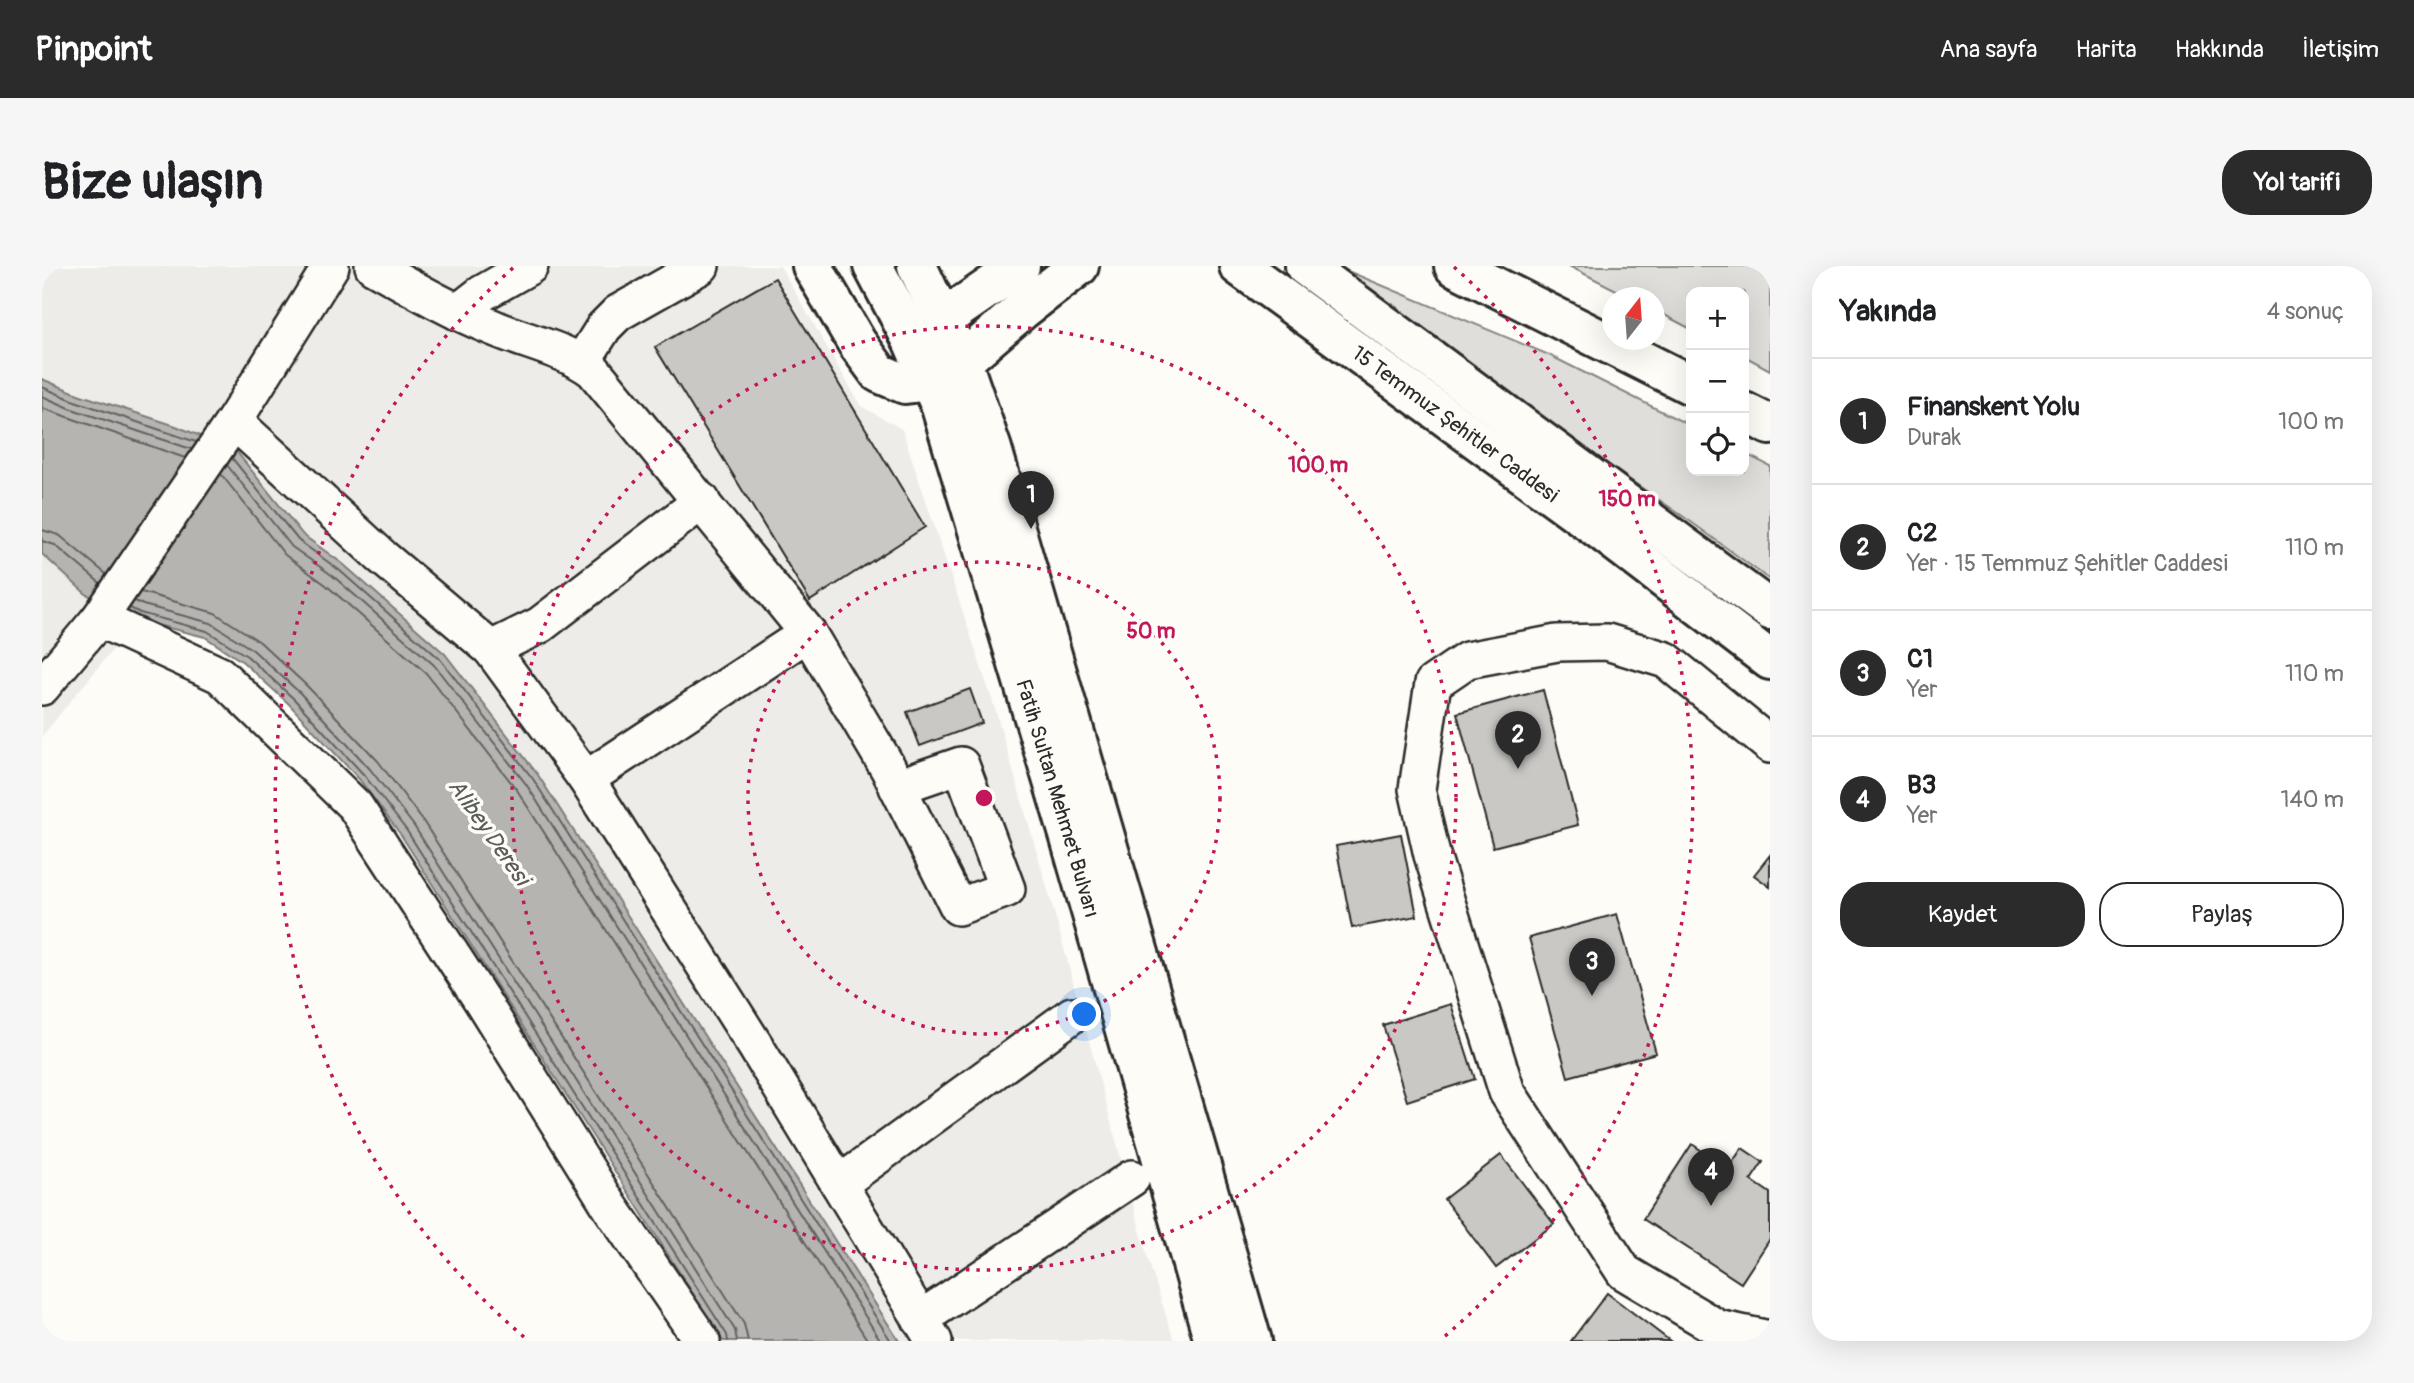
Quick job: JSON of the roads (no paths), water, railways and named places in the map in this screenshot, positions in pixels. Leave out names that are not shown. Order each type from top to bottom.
[{"type":"main road","points":[[811,266],[857,343],[879,373],[905,384],[947,371],[1079,266]]},
{"type":"main road","name":"Fatih Sultan Mehmet Bulvarı","points":[[873,266],[928,330]]},
{"type":"main road","name":"Fatih Sultan Mehmet Bulvarı","points":[[917,266],[928,330],[996,462],[1252,1341]]},
{"type":"main road","points":[[928,330],[1020,266]]},
{"type":"main road","name":"15 Temmuz Şehitler Caddesi","points":[[1239,266],[1599,529],[1770,660]]},
{"type":"main road","name":"15 Temmuz Şehitler Caddesi","points":[[1305,266],[1770,610]]},
{"type":"main road","points":[[1454,266],[1686,382]]},
{"type":"main road","name":"Fatih Sultan Mehmet Bulvarı","points":[[947,371],[977,523],[1214,1341]]},
{"type":"main road","points":[[1748,413],[1770,425]]},
{"type":"lane","points":[[42,687],[99,619],[234,421],[331,266]]},
{"type":"lane","points":[[373,266],[458,312],[582,362],[593,370],[808,633],[897,787]]},
{"type":"lane","points":[[458,312],[481,294],[530,266]]},
{"type":"lane","points":[[582,362],[604,327],[618,313],[701,266]]},
{"type":"lane","points":[[234,421],[382,557],[491,649],[586,779],[756,1047],[927,1330],[1132,1178]]},
{"type":"lane","points":[[491,649],[540,625],[702,501]]},
{"type":"lane","points":[[99,619],[220,675],[355,806],[611,1208],[702,1341]]},
{"type":"lane","points":[[586,779],[808,633]]},
{"type":"lane","points":[[1770,745],[1666,660],[1607,642],[1557,643],[1467,660],[1433,683],[1418,789],[1432,855],[1507,1092],[1624,1272],[1718,1328],[1770,1339]]},
{"type":"lane","points":[[839,1184],[1072,1015]]},
{"type":"water","name":"Alibey Deresi","points":[[42,379],[78,394],[176,426],[236,451],[303,535],[343,564],[445,654],[538,775],[899,1341],[723,1341],[401,835],[359,779],[289,704],[243,662],[205,637],[137,620],[86,594],[42,554]]},
{"type":"place","name":"Finanskent Yolu","points":[[1031,529]]},
{"type":"place","name":"C2","points":[[1518,769]]},
{"type":"place","name":"C1","points":[[1592,996]]},
{"type":"place","name":"B3","points":[[1711,1206]]}]
